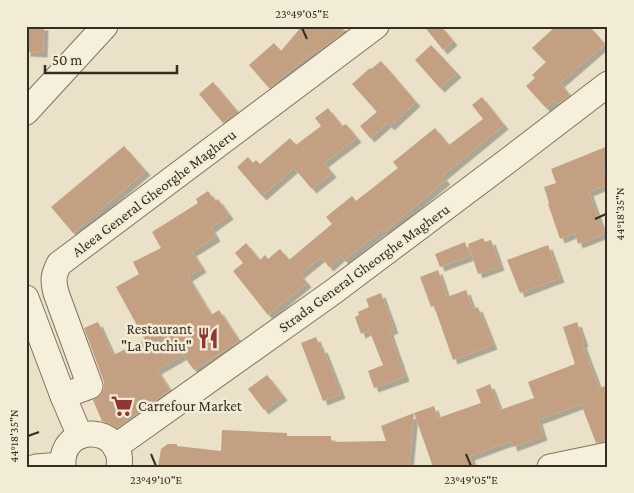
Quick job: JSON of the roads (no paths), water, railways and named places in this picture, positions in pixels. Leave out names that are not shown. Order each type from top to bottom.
[{"type":"street","points":[[26,112],[106,26]]},
{"type":"street","name":"Aleea General Gheorghe Magheru","points":[[63,396],[90,386],[56,293],[53,281],[54,273],[59,264],[376,26]]},
{"type":"street","name":"Strada General Gheorghe Magheru","points":[[117,457],[608,84]]},
{"type":"street","points":[[26,298],[80,436]]},
{"type":"street","points":[[36,467],[62,466],[62,456],[72,440],[88,434],[104,436],[110,441],[117,457]]},
{"type":"street","points":[[550,467],[608,455]]},
{"type":"place","name":"Restaurant \"La Puchiu\"","points":[[208,338]]},
{"type":"place","name":"Carrefour Market","points":[[122,406]]}]
